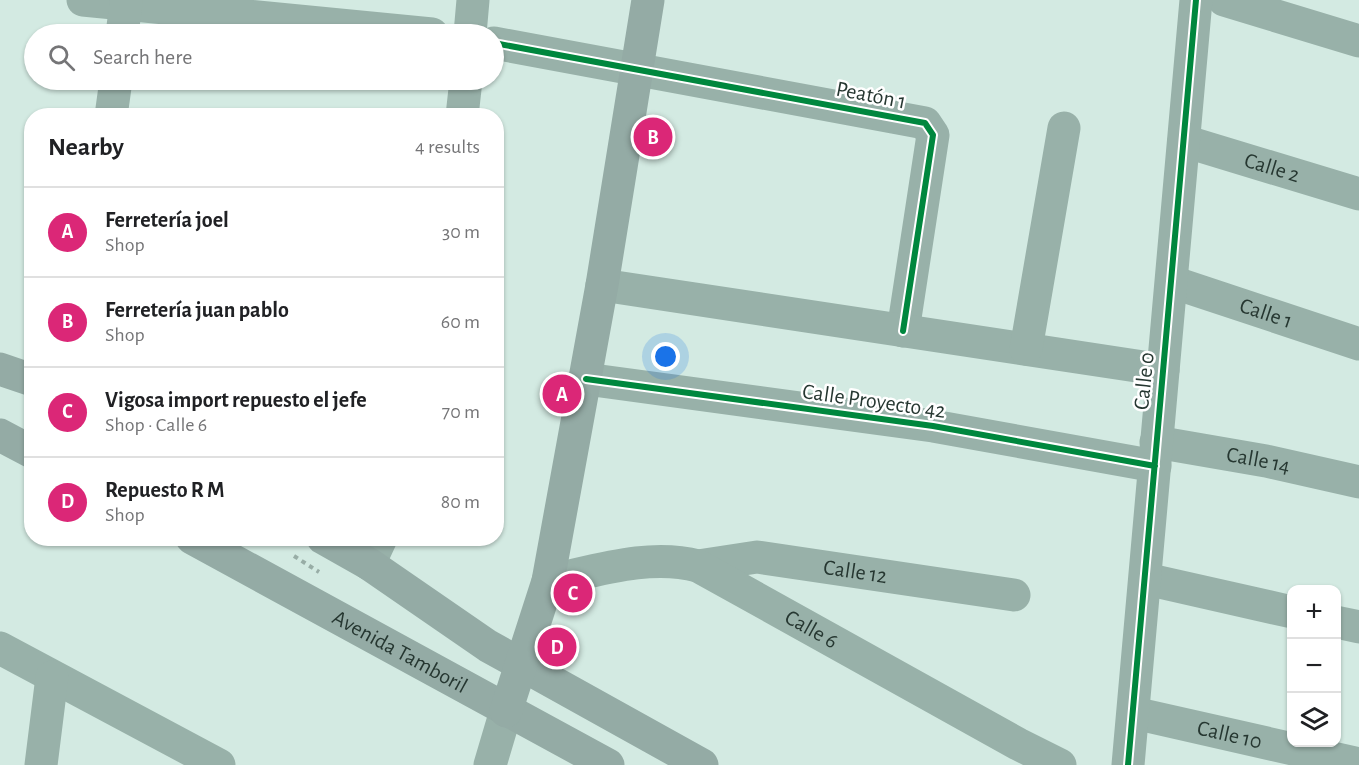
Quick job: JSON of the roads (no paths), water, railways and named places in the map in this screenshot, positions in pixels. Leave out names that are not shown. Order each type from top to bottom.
[{"type":"main road","points":[[506,711],[548,581],[586,379],[648,0]]},
{"type":"main road","points":[[0,369],[24,377]]},
{"type":"main road","points":[[0,435],[24,448]]},
{"type":"main road","name":"Avenida Tamboril","points":[[207,546],[608,765]]},
{"type":"main road","points":[[355,546],[375,551],[488,646],[702,765]]},
{"type":"street","points":[[83,0],[124,19],[227,24]]},
{"type":"street","points":[[471,24],[473,0]]},
{"type":"street","name":"Calle 0","points":[[1128,765],[1196,0]]},
{"type":"street","points":[[1224,0],[1359,41]]},
{"type":"street","name":"Peatón 1","points":[[504,45],[925,123],[933,135],[903,331]]},
{"type":"street","points":[[112,108],[115,90]]},
{"type":"street","points":[[463,108],[465,90]]},
{"type":"street","points":[[1026,350],[1064,128]]},
{"type":"street","name":"Calle 2","points":[[1184,141],[1359,194]]},
{"type":"street","name":"Calle 1","points":[[1172,282],[1359,344]]},
{"type":"street","points":[[602,285],[1163,370]]},
{"type":"street","name":"Calle Proyecto 42","points":[[586,379],[1156,454]]},
{"type":"street","name":"Calle 14","points":[[1156,454],[1266,461],[1359,482]]},
{"type":"street","name":"Calle 12","points":[[698,566],[756,557],[1014,595]]},
{"type":"street","name":"Calle 6","points":[[548,581],[656,561],[677,561],[698,566],[1013,755],[1060,765]]},
{"type":"street","points":[[1146,579],[1287,611]]},
{"type":"street","points":[[1341,623],[1359,627]]},
{"type":"street","points":[[0,648],[204,762]]},
{"type":"street","points":[[41,765],[52,677]]},
{"type":"street","points":[[490,765],[506,711]]},
{"type":"street","name":"Calle 10","points":[[1134,713],[1359,764]]},
{"type":"place","name":"Ferretería juan pablo","points":[[653,137]]},
{"type":"place","name":"Ferretería joel","points":[[562,394]]},
{"type":"place","name":"Vigosa import repuesto el jefe","points":[[573,593]]},
{"type":"place","name":"Repuesto R M","points":[[557,647]]}]
